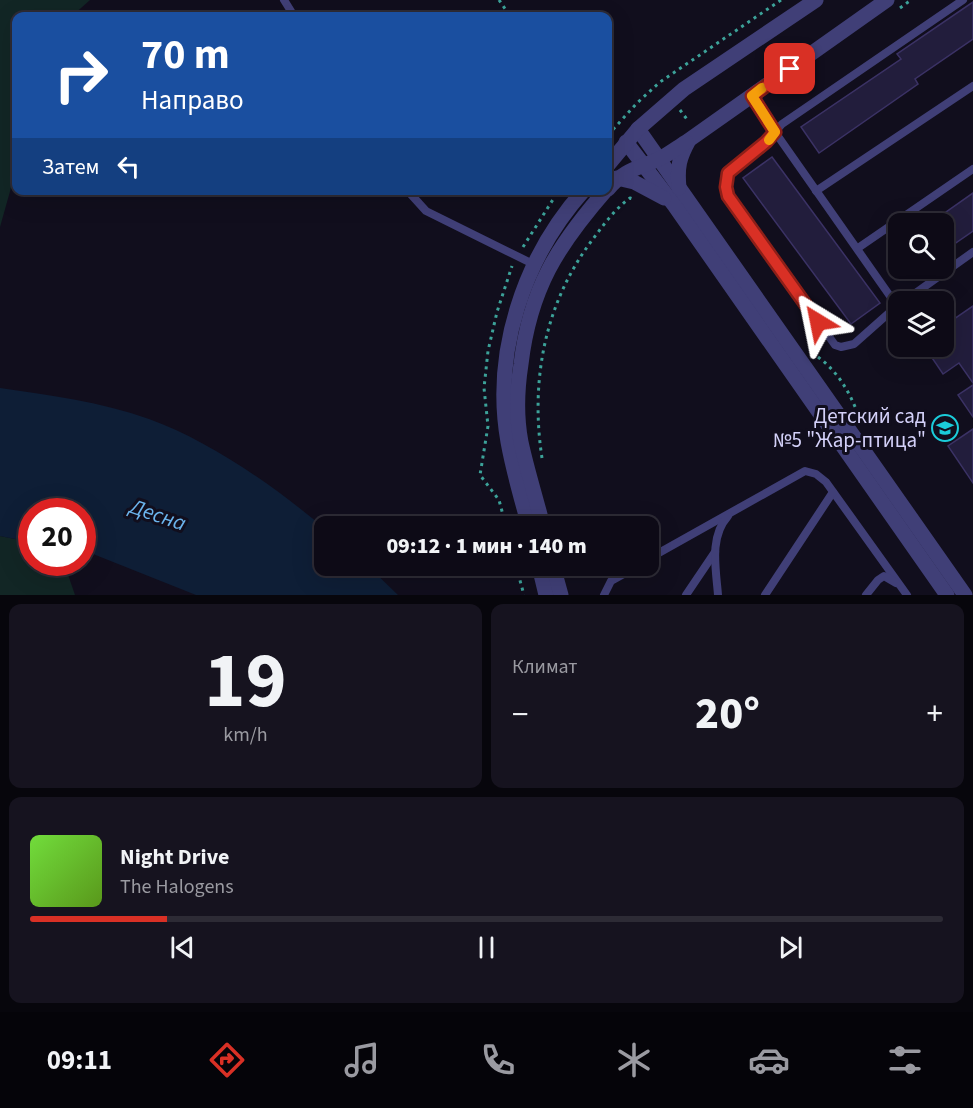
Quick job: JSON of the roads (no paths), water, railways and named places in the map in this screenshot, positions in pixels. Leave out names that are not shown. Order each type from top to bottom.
[{"type":"street","points":[[612,160],[638,129],[684,89],[816,0]]},
{"type":"street","points":[[612,184],[630,170],[659,159],[693,137],[887,0]]},
{"type":"street","points":[[638,129],[965,595]]},
{"type":"street","points":[[679,188],[679,158],[693,137]]},
{"type":"street","points":[[626,142],[674,205],[947,595]]},
{"type":"street","points":[[612,186],[634,182],[654,191],[674,205]]},
{"type":"street","points":[[526,516],[507,440],[504,391],[510,333],[526,282],[547,240],[580,195]]},
{"type":"street","points":[[540,516],[521,440],[517,392],[524,336],[539,287],[559,249],[603,195]]},
{"type":"street","points":[[541,576],[546,595]]},
{"type":"street","points":[[556,576],[561,595]]},
{"type":"lane","points":[[888,315],[854,345],[842,347],[835,345],[728,196],[726,187],[728,173],[766,142],[782,124],[963,0]]},
{"type":"lane","points":[[816,191],[973,86]]},
{"type":"lane","points":[[752,96],[816,191],[890,291]]},
{"type":"lane","points":[[858,248],[973,169]]},
{"type":"lane","points":[[412,195],[426,211],[535,265]]},
{"type":"lane","points":[[918,291],[973,252]]},
{"type":"lane","points":[[659,554],[805,471],[816,474],[826,482],[907,595]]},
{"type":"lane","points":[[765,595],[833,492]]},
{"type":"lane","points":[[718,595],[715,552],[717,538],[726,519],[735,510]]},
{"type":"lane","points":[[687,595],[715,552]]},
{"type":"lane","points":[[604,595],[611,581],[620,576]]},
{"type":"lane","points":[[866,595],[884,576],[899,585]]},
{"type":"water","name":"Десна","points":[[0,388],[56,396],[112,408],[149,419],[195,439],[241,466],[314,520],[314,576],[378,576],[398,595],[196,595],[96,555],[96,498],[18,498],[18,539],[0,536]]},
{"type":"place","name":"Детский сад №5 \"Жар-птица\"","points":[[945,428]]}]
